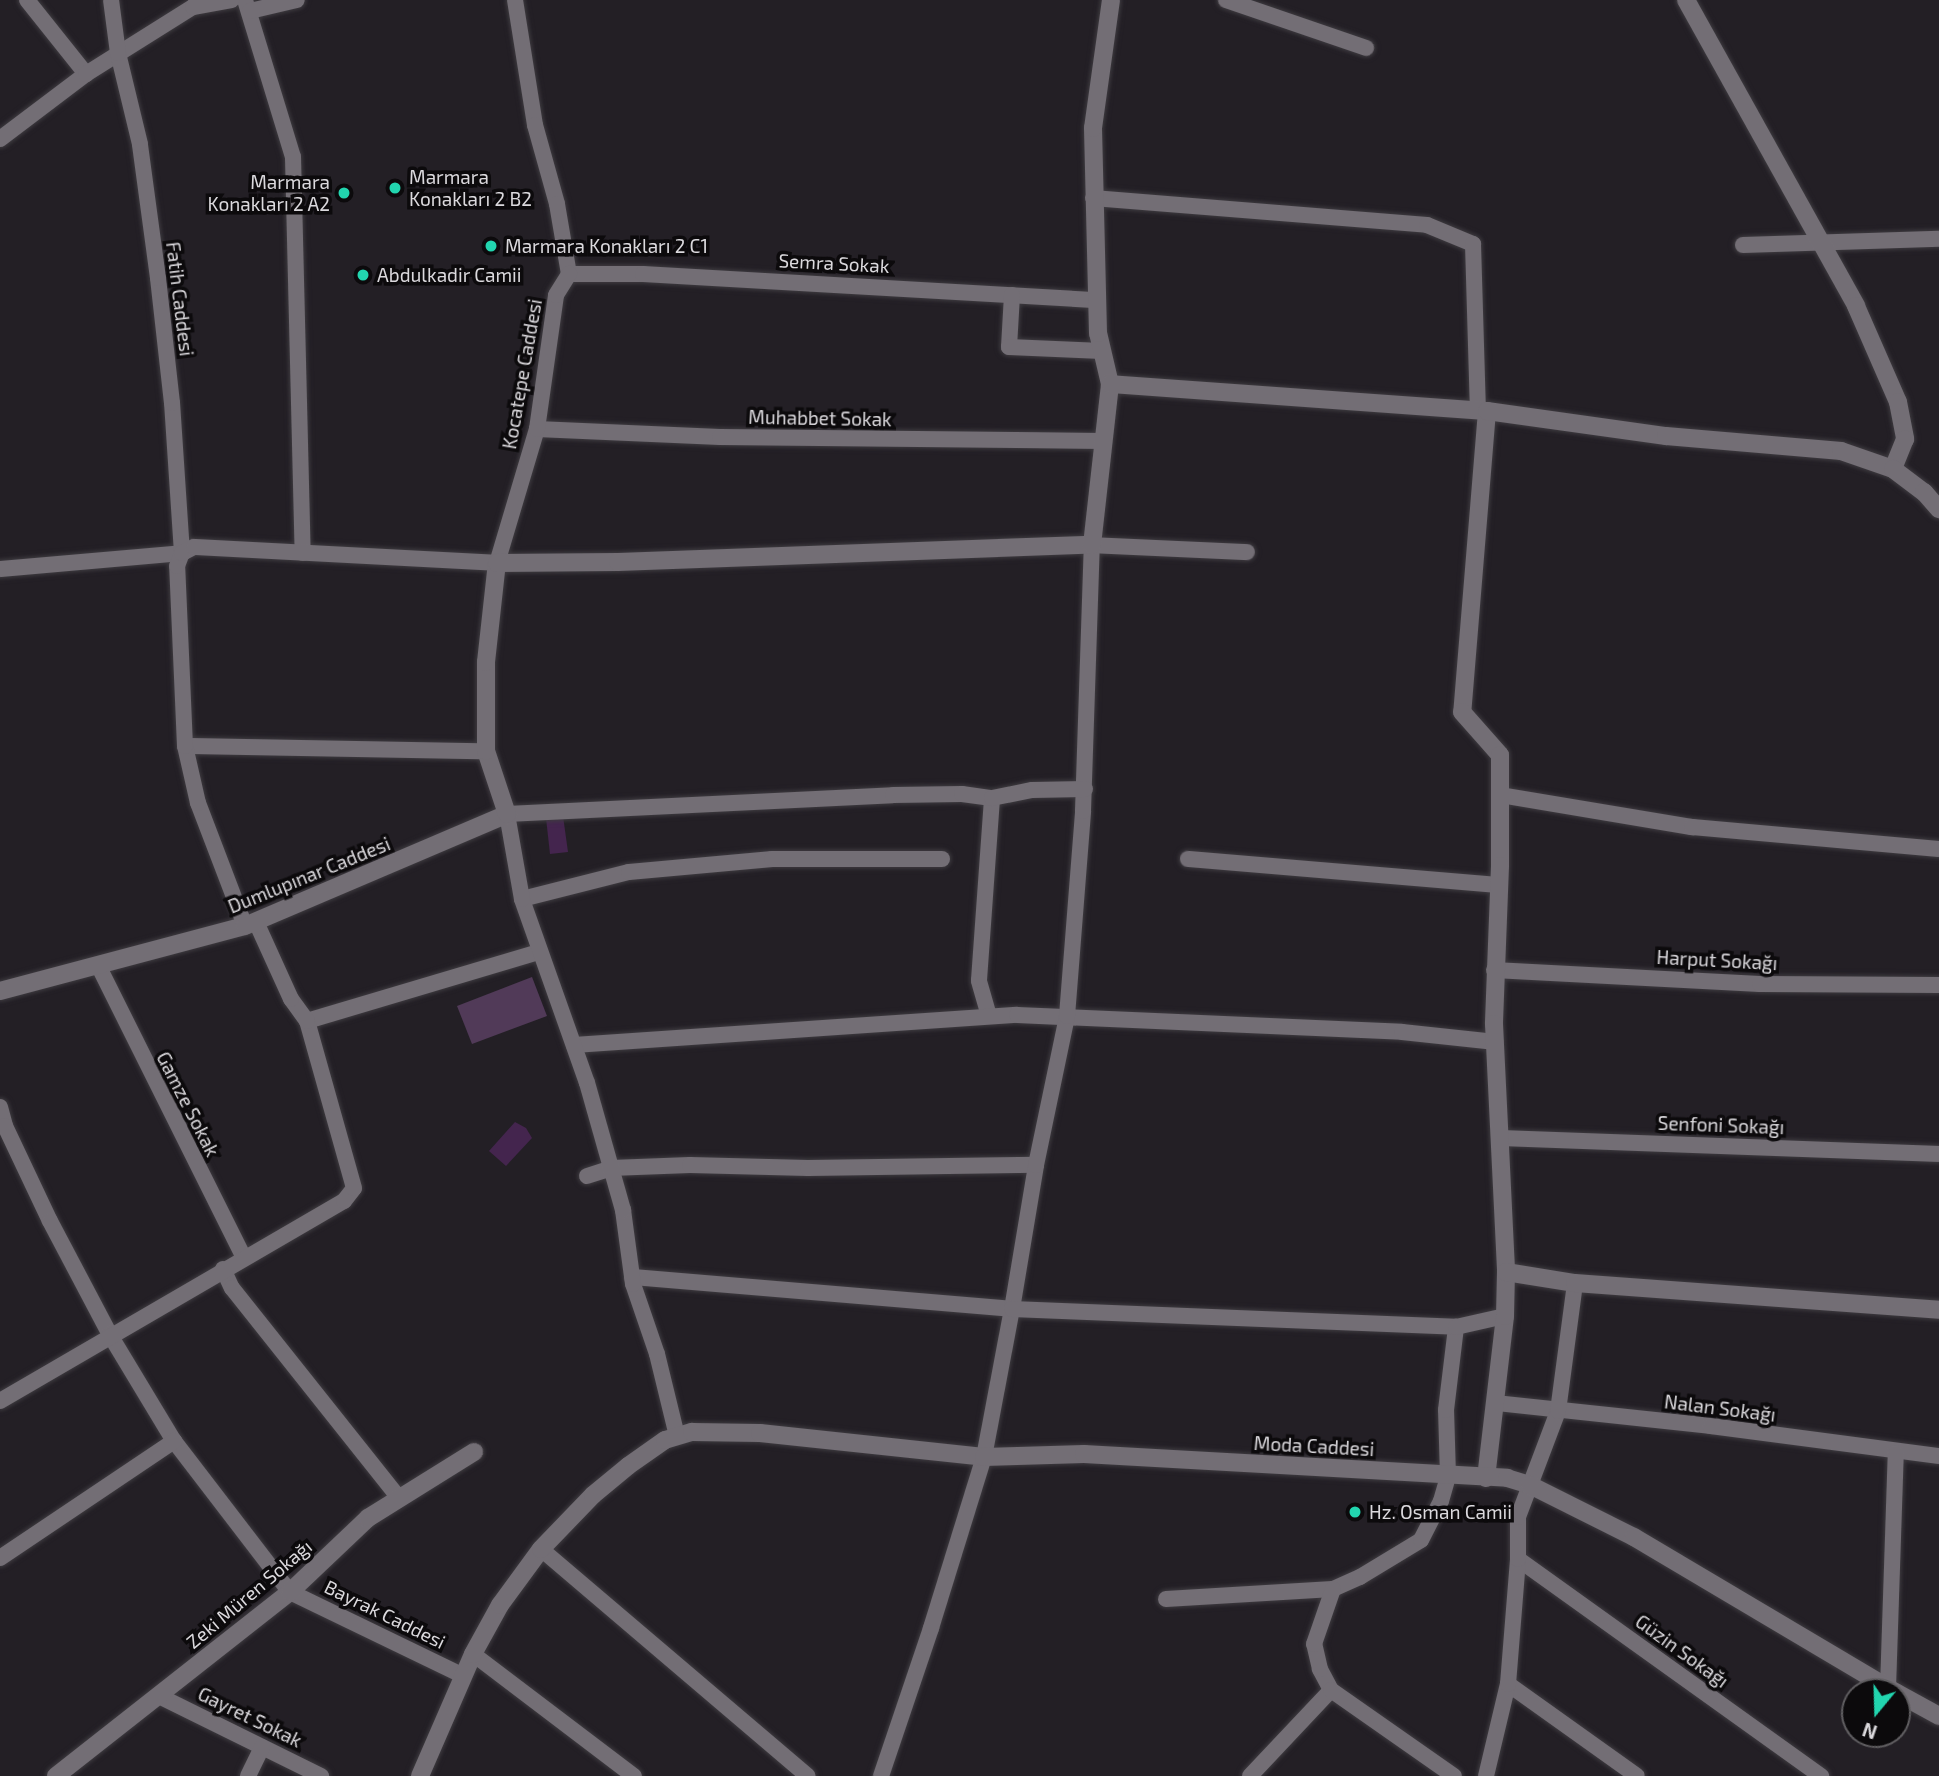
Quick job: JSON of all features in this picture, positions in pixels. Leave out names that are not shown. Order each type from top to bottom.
[{"type":"street","points":[[27,0],[86,74]]},
{"type":"street","name":"Fatih Caddesi","points":[[111,0],[118,53],[140,144],[172,402],[182,552],[177,566],[185,746],[198,803],[251,924],[291,999],[307,1021],[354,1188],[344,1201],[244,1258]]},
{"type":"street","points":[[0,139],[86,74],[193,7],[231,0]]},
{"type":"street","points":[[297,0],[248,6],[293,157],[303,553]]},
{"type":"street","points":[[515,0],[535,125],[557,204],[569,274]]},
{"type":"street","points":[[881,1776],[932,1628],[984,1457],[1036,1164],[1067,1016],[1084,789],[1092,545],[1110,384],[1102,351],[1097,300],[1093,128],[1111,0]]},
{"type":"street","points":[[1226,0],[1366,48]]},
{"type":"street","points":[[1686,0],[1856,306],[1898,402],[1905,439],[1893,469]]},
{"type":"street","points":[[1093,198],[1427,225],[1473,244],[1483,411],[1462,712],[1500,755],[1499,885],[1494,970],[1506,1272],[1505,1316],[1486,1478]]},
{"type":"street","points":[[1743,245],[1821,245],[1939,239]]},
{"type":"street","name":"Semra Sokak","points":[[569,274],[642,274],[1097,300]]},
{"type":"street","name":"Kocatepe Caddesi","points":[[497,563],[537,429],[556,295],[569,274]]},
{"type":"street","points":[[1012,295],[1009,347],[1102,351]]},
{"type":"street","points":[[1110,384],[1483,411],[1666,436],[1841,452],[1893,469],[1924,492],[1939,509]]},
{"type":"street","name":"Muhabbet Sokak","points":[[537,429],[720,438],[1103,441]]},
{"type":"street","points":[[0,569],[182,552],[194,548],[497,563],[618,562],[1092,545],[1247,552]]},
{"type":"street","points":[[423,1775],[462,1675],[500,1605],[541,1549],[593,1495],[628,1466],[677,1436],[657,1354],[632,1277],[623,1210],[574,1045],[522,899],[507,814],[486,751],[486,662],[497,563]]},
{"type":"street","points":[[185,746],[486,751]]},
{"type":"street","points":[[507,814],[893,794],[962,794],[992,798],[1032,790],[1084,789]]},
{"type":"street","points":[[1500,795],[1692,827],[1939,849]]},
{"type":"street","points":[[989,1016],[979,980],[992,798]]},
{"type":"street","name":"Dumlupınar Caddesi","points":[[0,991],[99,967],[251,924],[507,814]]},
{"type":"street","points":[[522,899],[629,872],[772,859],[942,859]]},
{"type":"street","points":[[1188,859],[1499,885]]},
{"type":"street","points":[[307,1021],[539,952]]},
{"type":"street","name":"Gamze Sokak","points":[[99,967],[244,1258]]},
{"type":"street","name":"Harput Sokağı","points":[[1494,970],[1760,984],[1939,985]]},
{"type":"street","points":[[574,1045],[989,1016],[1067,1016],[1402,1032],[1495,1042]]},
{"type":"street","points":[[0,1107],[5,1126],[50,1221],[110,1335],[174,1441],[290,1592]]},
{"type":"street","name":"Senfoni Sokağı","points":[[1502,1138],[1939,1154]]},
{"type":"street","points":[[587,1176],[611,1168],[1036,1164]]},
{"type":"street","points":[[0,1401],[244,1258]]},
{"type":"street","points":[[222,1269],[232,1289],[398,1497]]},
{"type":"street","points":[[1506,1272],[1575,1283],[1939,1310]]},
{"type":"street","points":[[632,1277],[1012,1309],[1456,1327],[1505,1316]]},
{"type":"street","points":[[1486,1776],[1508,1684],[1518,1559],[1518,1517],[1558,1411],[1575,1283]]},
{"type":"street","points":[[1166,1599],[1333,1589],[1421,1540],[1441,1501],[1448,1476],[1446,1410],[1456,1327]]},
{"type":"street","name":"Nalan Sokağı","points":[[1496,1403],[1711,1426],[1939,1457]]},
{"type":"street","name":"Moda Caddesi","points":[[677,1436],[692,1432],[761,1433],[984,1457],[1084,1454],[1507,1478],[1530,1485],[1634,1537],[1871,1678]]},
{"type":"street","points":[[0,1558],[174,1441]]},
{"type":"street","name":"Zeki Müren Sokağı","points":[[57,1776],[290,1592],[368,1518],[474,1451]]},
{"type":"street","points":[[1893,1678],[1896,1453]]},
{"type":"street","points":[[541,1549],[807,1776]]},
{"type":"street","name":"Güzin Sokağı","points":[[1518,1559],[1821,1776]]},
{"type":"street","points":[[1333,1589],[1314,1644],[1321,1669],[1331,1690],[1454,1776]]},
{"type":"street","name":"Bayrak Caddesi","points":[[290,1592],[462,1675]]},
{"type":"street","points":[[473,1654],[634,1776]]},
{"type":"street","points":[[1508,1684],[1637,1776]]},
{"type":"street","points":[[1250,1776],[1331,1690]]},
{"type":"street","name":"Gayret Sokak","points":[[159,1696],[321,1776]]},
{"type":"street","name":"Moda Caddesi","points":[[1911,1701],[1939,1716]]},
{"type":"street","points":[[248,1776],[262,1747]]},
{"type":"shaded area","points":[[563,816],[568,852],[550,854],[546,818]]},
{"type":"shaded area","points":[[532,977],[547,1016],[472,1044],[457,1006]]},
{"type":"shaded area","points":[[515,1122],[526,1128],[532,1138],[506,1166],[489,1151]]},
{"type":"place","name":"Marmara Konakları 2 B2","points":[[395,188]]},
{"type":"place","name":"Marmara Konakları 2 A2","points":[[344,193]]},
{"type":"place","name":"Marmara Konakları 2 C1","points":[[491,246]]},
{"type":"place","name":"Abdulkadir Camii","points":[[363,275]]},
{"type":"place","name":"Hz. Osman Camii","points":[[1355,1512]]}]
